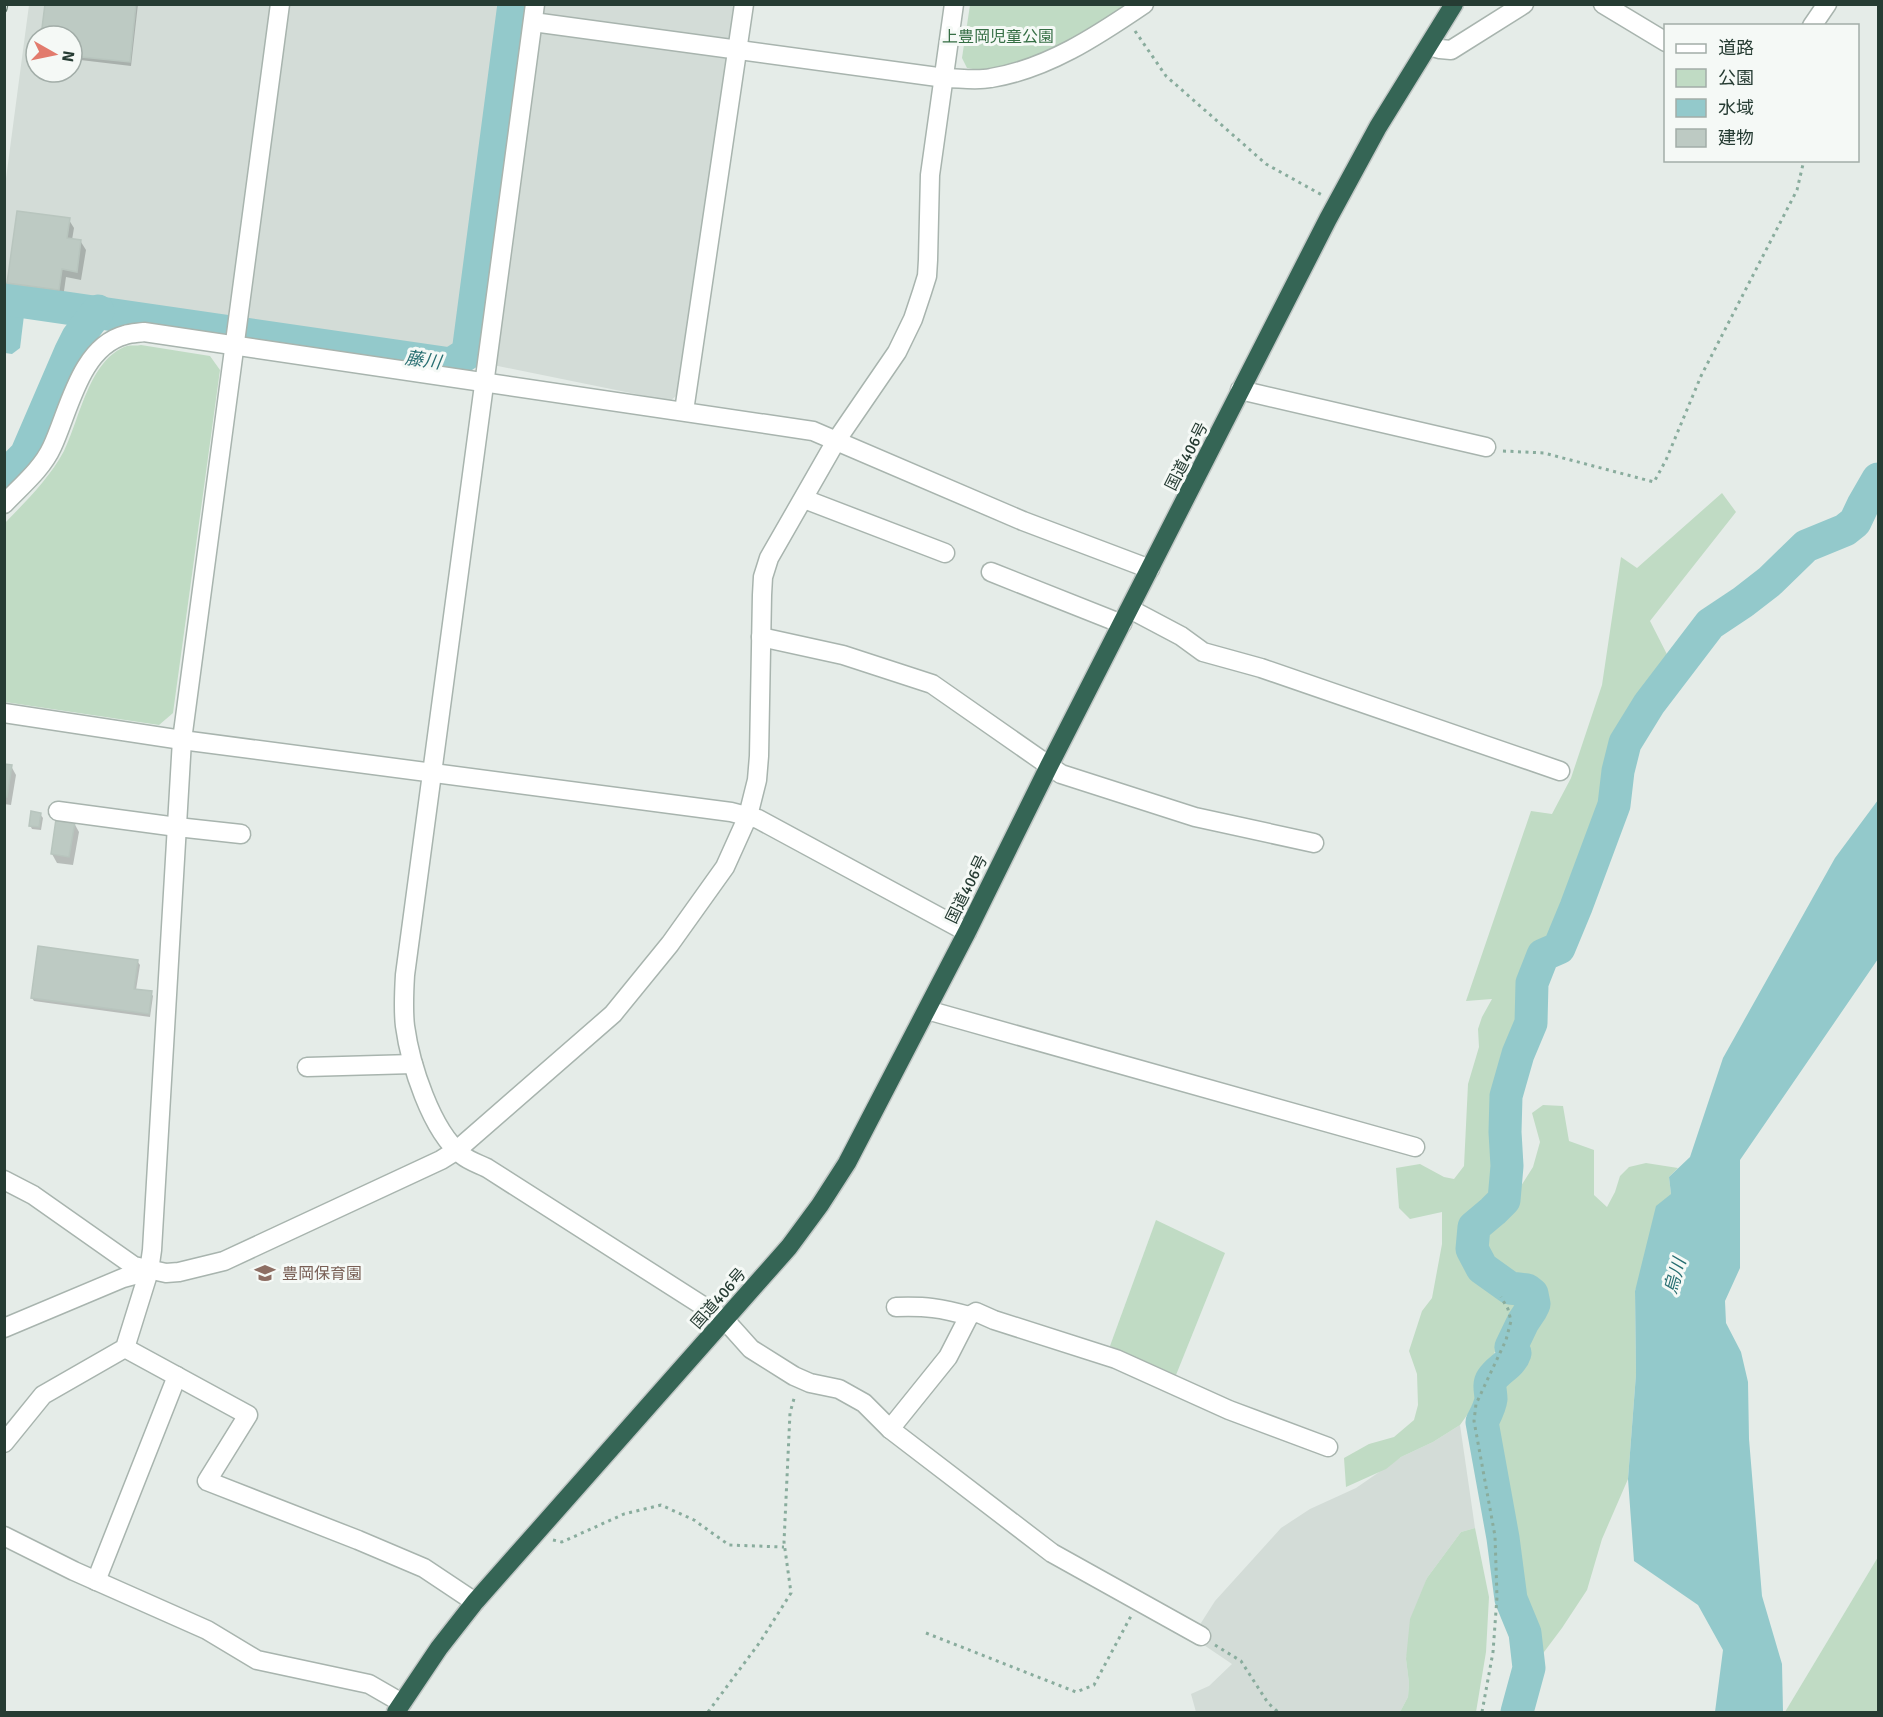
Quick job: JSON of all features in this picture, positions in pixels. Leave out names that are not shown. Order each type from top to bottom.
[{"type":"highway","name":"国道406号","points":[[399,1708],[439,1648],[475,1602],[789,1247],[847,1163],[967,932],[1049,766],[1337,203],[1378,127],[1454,4]]},
{"type":"street","points":[[4,1443],[43,1395],[125,1348],[149,1270],[153,1238],[183,740],[280,4]]},
{"type":"street","points":[[684,411],[744,4]]},
{"type":"street","points":[[4,1180],[33,1195],[134,1266],[166,1273],[224,1261],[441,1160],[457,1150],[613,1014],[670,944],[725,867],[748,816],[754,796],[759,756],[763,577],[770,558],[836,441],[897,352],[913,319],[927,276],[930,175],[954,4]]},
{"type":"street","points":[[1144,4],[1079,45],[1040,65],[990,79],[945,78],[738,50],[534,13],[403,1003],[413,1064],[431,1110],[448,1141],[462,1155],[487,1168],[724,1320],[752,1349],[800,1379],[839,1389],[864,1403],[890,1430],[1052,1553],[1201,1636]]},
{"type":"street","points":[[1429,45],[1440,50],[1451,50],[1524,4]]},
{"type":"street","points":[[1603,4],[1664,41]]},
{"type":"street","points":[[1813,24],[1827,4]]},
{"type":"street","points":[[4,504],[42,463],[52,448],[80,376],[92,357],[108,343],[123,335],[144,332],[813,431],[1023,521],[1150,569]]},
{"type":"street","points":[[1240,390],[1486,447]]},
{"type":"street","points":[[804,499],[945,553]]},
{"type":"street","points":[[991,572],[1181,636],[1203,652],[1261,668],[1560,771]]},
{"type":"street","points":[[761,638],[843,654],[932,684],[1061,774],[1195,817],[1314,843]]},
{"type":"street","points":[[4,713],[183,740],[748,816],[758,819],[967,932]]},
{"type":"street","points":[[58,811],[241,834]]},
{"type":"street","points":[[927,1010],[1414,1147]]},
{"type":"street","points":[[307,1067],[413,1064]]},
{"type":"street","points":[[4,1329],[123,1278],[149,1270]]},
{"type":"street","points":[[896,1307],[940,1308],[969,1316]]},
{"type":"street","points":[[890,1430],[948,1357],[969,1316],[976,1312],[994,1320],[1116,1359],[1229,1410],[1328,1447]]},
{"type":"street","points":[[125,1348],[249,1415],[207,1481],[424,1568],[475,1602]]},
{"type":"street","points":[[96,1581],[177,1376]]},
{"type":"street","points":[[4,1536],[96,1581],[207,1630],[256,1660],[369,1684],[399,1708]]},
{"type":"path","points":[[1125,17],[1166,76],[1249,150],[1266,164],[1337,203]]},
{"type":"path","points":[[1486,447],[1503,451],[1544,453],[1654,482],[1666,460],[1701,376],[1797,190],[1804,162]]},
{"type":"path","points":[[1482,1713],[1493,1652],[1497,1597],[1495,1536],[1474,1421],[1476,1404],[1506,1340],[1510,1321],[1508,1309],[1501,1297]]},
{"type":"path","points":[[708,1713],[760,1641],[791,1593],[784,1547],[790,1413],[800,1379]]},
{"type":"path","points":[[533,1537],[562,1542],[624,1514],[661,1505],[694,1520],[729,1545],[784,1547]]},
{"type":"path","points":[[926,1633],[1076,1692],[1094,1685],[1139,1602]]},
{"type":"path","points":[[1201,1636],[1241,1661],[1268,1703],[1278,1713]]},
{"type":"shaded area","points":[[29,5],[736,5],[681,392],[670,401],[454,357],[225,321],[5,293],[5,186],[24,43],[24,84],[84,84],[84,24],[26,24]]},
{"type":"shaded area","points":[[1460,1425],[1475,1528],[1461,1532],[1427,1578],[1406,1659],[1408,1697],[1400,1712],[1196,1712],[1191,1694],[1209,1686],[1232,1664],[1192,1637],[1215,1601],[1281,1528],[1310,1509],[1356,1488],[1401,1457],[1433,1442]]},
{"type":"green space","name":"上豊岡児童公園","points":[[970,5],[1127,5],[1077,38],[1041,56],[991,72],[967,68],[962,58]]},
{"type":"green space","points":[[141,345],[210,356],[220,370],[173,713],[159,725],[5,702],[5,523],[37,489],[58,461],[70,438],[87,391],[103,363],[114,353],[127,346]]},
{"type":"green space","points":[[1722,493],[1736,512],[1650,621],[1675,670],[1649,704],[1625,743],[1618,771],[1614,805],[1576,907],[1559,948],[1543,956],[1532,983],[1531,1023],[1518,1054],[1506,1096],[1505,1199],[1516,1194],[1533,1167],[1540,1142],[1532,1113],[1543,1105],[1563,1106],[1569,1141],[1594,1150],[1594,1195],[1607,1207],[1620,1176],[1629,1167],[1646,1163],[1678,1168],[1669,1177],[1671,1194],[1635,1291],[1636,1374],[1628,1479],[1602,1539],[1587,1590],[1532,1668],[1529,1633],[1516,1597],[1488,1424],[1495,1395],[1492,1386],[1495,1380],[1515,1362],[1518,1354],[1516,1347],[1526,1323],[1538,1304],[1535,1292],[1529,1287],[1511,1283],[1484,1267],[1480,1257],[1479,1270],[1508,1292],[1523,1293],[1529,1296],[1531,1304],[1528,1311],[1496,1349],[1470,1411],[1460,1425],[1433,1442],[1401,1457],[1386,1469],[1346,1487],[1344,1458],[1369,1444],[1394,1437],[1414,1420],[1418,1405],[1417,1374],[1409,1351],[1422,1311],[1432,1298],[1442,1244],[1442,1212],[1410,1219],[1399,1208],[1396,1168],[1420,1164],[1444,1177],[1454,1179],[1464,1166],[1468,1084],[1479,1047],[1478,1029],[1492,999],[1466,1001],[1531,811],[1552,814],[1571,778],[1602,685],[1621,557],[1637,568]]},
{"type":"green space","points":[[1156,1220],[1225,1253],[1176,1375],[1110,1346]]},
{"type":"green space","points":[[1475,1528],[1489,1597],[1486,1652],[1476,1712],[1400,1712],[1408,1697],[1406,1659],[1410,1619],[1427,1578],[1461,1532]]},
{"type":"green space","points":[[1878,1557],[1878,1712],[1785,1712]]},
{"type":"water","points":[[4,304],[25,307],[20,348],[12,354],[5,353]]},
{"type":"water","name":"烏川","points":[[1878,800],[1878,959],[1740,1160],[1740,1268],[1725,1301],[1726,1323],[1741,1352],[1748,1382],[1749,1439],[1762,1596],[1782,1664],[1783,1712],[1715,1712],[1723,1650],[1698,1605],[1634,1561],[1628,1479],[1636,1374],[1635,1291],[1656,1206],[1671,1194],[1669,1177],[1690,1157],[1723,1058],[1835,858]]},
{"type":"building","points":[[45,4],[136,4],[130,62],[84,57],[84,24],[42,24]]},
{"type":"building","points":[[17,211],[70,218],[67,238],[81,240],[77,272],[62,269],[59,290],[7,283]]},
{"type":"building","points":[[4,764],[12,765],[7,797],[4,796]]},
{"type":"building","points":[[31,811],[41,813],[39,827],[29,826]]},
{"type":"building","points":[[56,819],[75,822],[69,857],[51,854]]},
{"type":"building","points":[[38,946],[138,960],[134,989],[152,991],[149,1014],[31,998]]},
{"type":"waterway","name":"藤川","points":[[4,299],[451,364],[468,353],[514,4]]},
{"type":"waterway","name":"藤川","points":[[4,473],[26,455],[70,353],[78,337],[98,311]]},
{"type":"waterway","points":[[1517,1712],[1529,1668],[1525,1633],[1511,1599],[1503,1538],[1482,1422],[1491,1399],[1491,1381],[1513,1357],[1515,1353],[1511,1347],[1534,1304],[1532,1294],[1527,1290],[1510,1288],[1482,1268],[1472,1249],[1474,1227],[1504,1200],[1507,1166],[1506,1096],[1518,1054],[1531,1023],[1532,983],[1543,955],[1559,948],[1614,805],[1618,771],[1625,743],[1649,704],[1710,624],[1770,581],[1806,546],[1845,530],[1855,522],[1878,479]]},
{"type":"railway","points":[[4,9],[5,4]]},
{"type":"place","name":"豊岡保育園","points":[[265,1273]]}]
